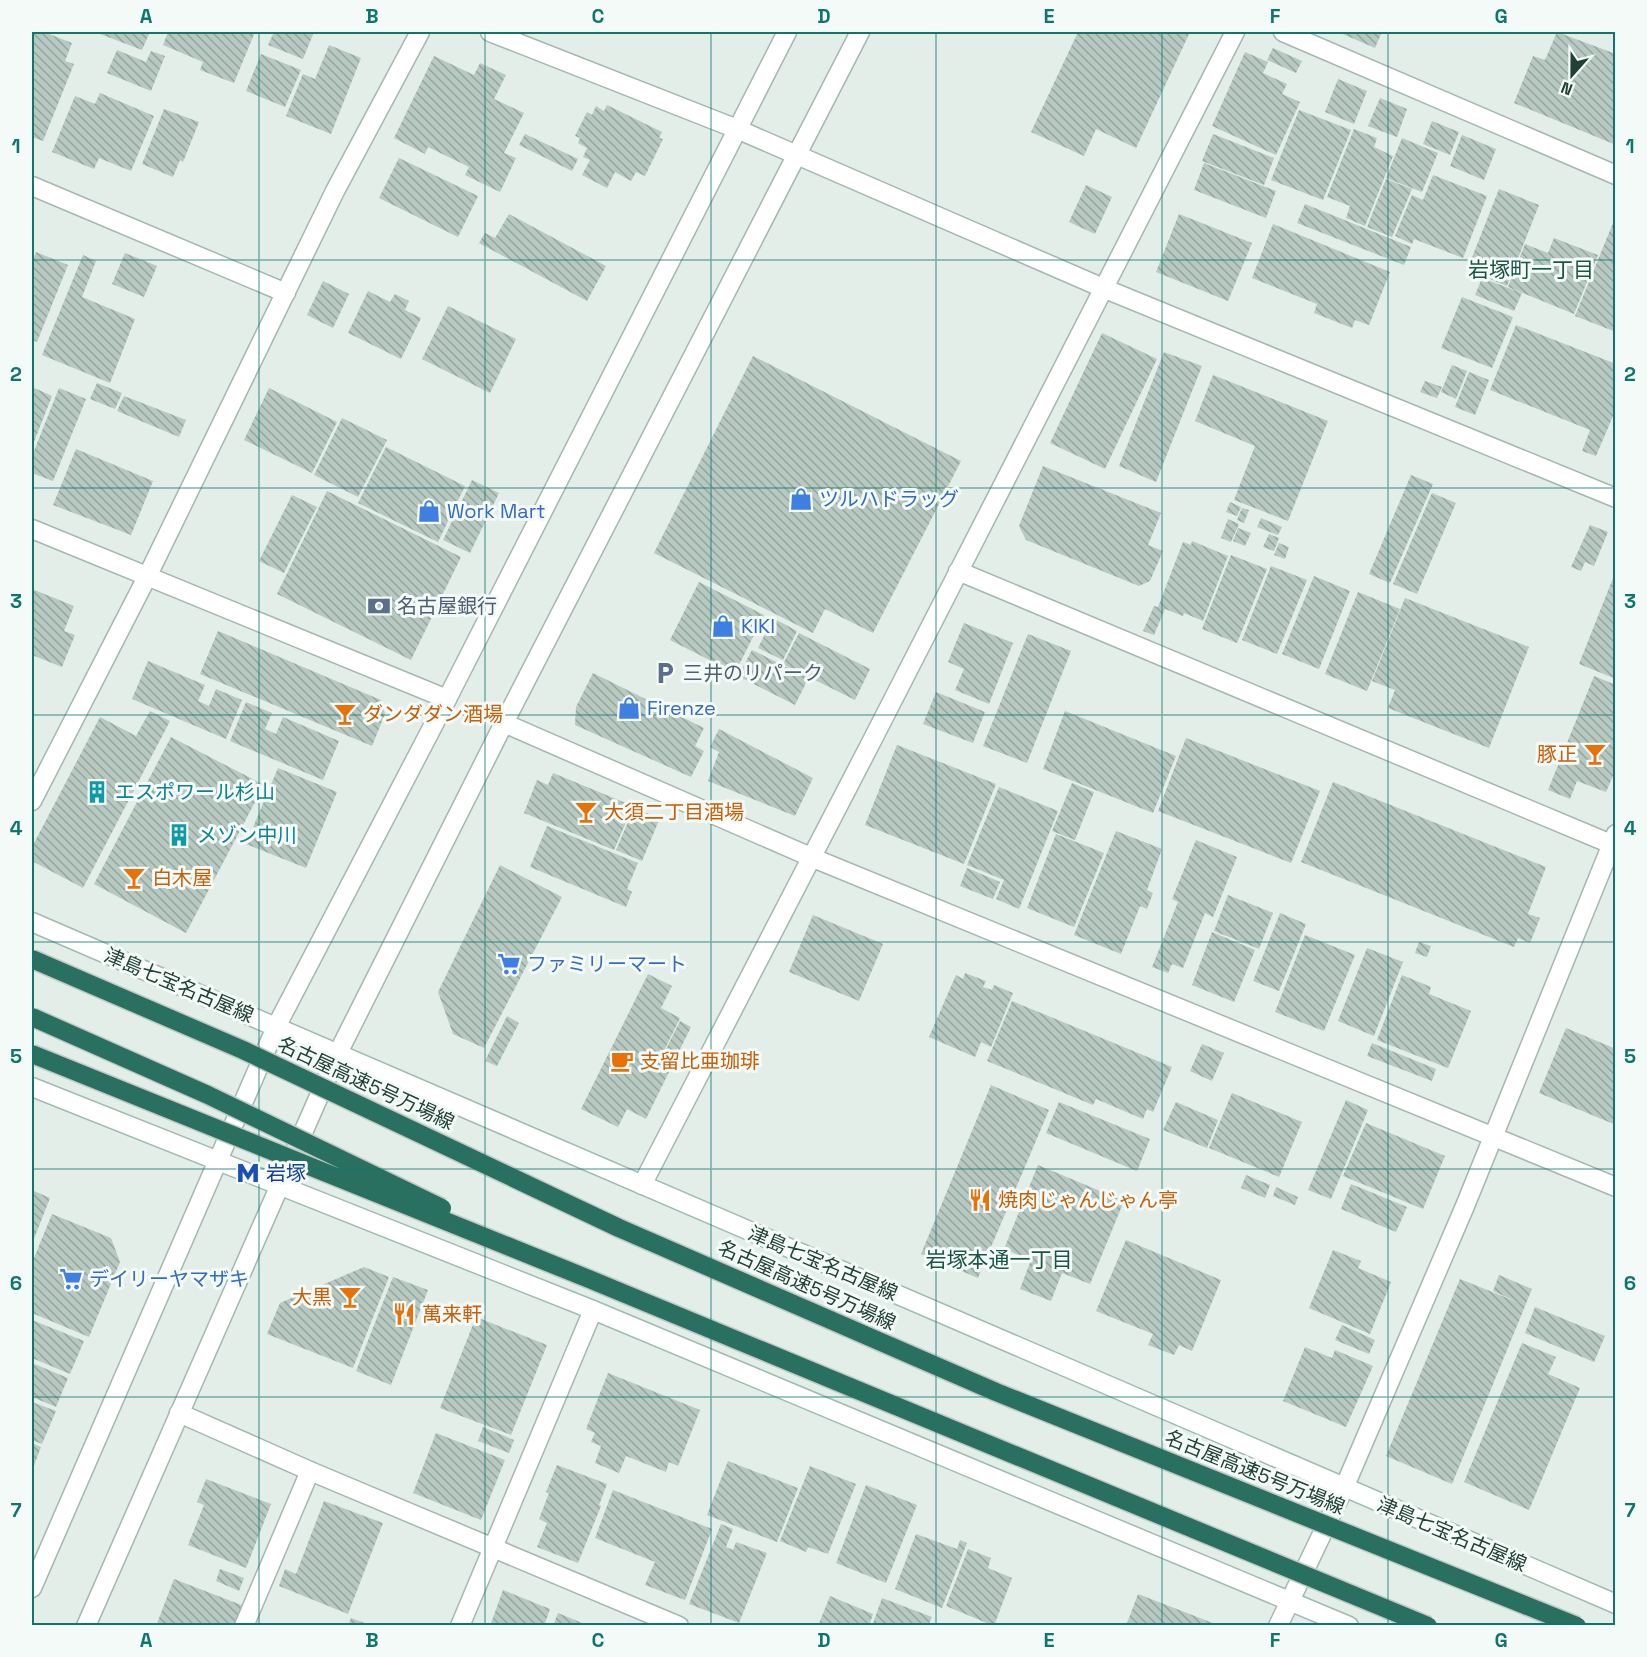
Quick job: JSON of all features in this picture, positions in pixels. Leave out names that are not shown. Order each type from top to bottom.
[{"type":"highway","name":"名古屋高速5号万場線","points":[[32,959],[243,1050],[619,1228],[975,1383],[1577,1626]]},
{"type":"highway","points":[[32,1017],[208,1095],[589,1279]]},
{"type":"highway","points":[[32,1054],[589,1279],[1428,1626]]},
{"type":"street","points":[[32,801],[147,577],[335,191],[420,32]]},
{"type":"street","points":[[490,32],[798,154],[1103,288],[1616,498]]},
{"type":"street","points":[[32,1588],[276,1027],[447,699],[787,32]]},
{"type":"street","points":[[86,1626],[338,1053],[504,723],[860,32]]},
{"type":"street","points":[[642,1185],[813,858],[1235,32]]},
{"type":"street","points":[[1283,32],[1616,175]]},
{"type":"street","points":[[32,186],[286,293]]},
{"type":"street","points":[[32,528],[447,699]]},
{"type":"street","points":[[958,572],[1613,839],[1608,871],[1344,1488],[1278,1626]]},
{"type":"street","points":[[504,723],[813,858],[1616,1186]]},
{"type":"street","name":"津島七宝名古屋線","points":[[32,922],[1616,1604]]},
{"type":"street","points":[[32,1087],[593,1310],[1349,1626]]},
{"type":"street","points":[[460,1626],[593,1310]]},
{"type":"street","points":[[179,1413],[310,1471],[679,1626]]},
{"type":"street","points":[[244,1626],[310,1471]]},
{"type":"building","points":[[32,32],[44,32],[72,43],[65,61],[74,64],[43,141],[32,137]]},
{"type":"building","points":[[95,32],[150,32],[142,50]]},
{"type":"building","points":[[168,32],[255,32],[234,83],[200,70],[203,62],[163,45]]},
{"type":"building","points":[[274,32],[314,32],[303,59],[268,45]]},
{"type":"building","points":[[1078,32],[1190,32],[1136,148],[1096,129],[1084,156],[1031,132]]},
{"type":"building","points":[[1338,32],[1382,32],[1375,48]]},
{"type":"building","points":[[1557,32],[1616,54],[1616,145],[1514,103],[1533,56],[1545,60]]},
{"type":"building","points":[[329,45],[361,58],[331,134],[286,116],[303,74],[315,79]]},
{"type":"building","points":[[1273,48],[1302,61],[1296,73],[1267,60]]},
{"type":"building","points":[[117,50],[146,62],[151,51],[165,56],[151,91],[107,73]]},
{"type":"building","points":[[1245,52],[1268,62],[1263,73],[1287,84],[1282,94],[1300,102],[1276,155],[1212,126]]},
{"type":"building","points":[[261,54],[301,70],[285,107],[246,91]]},
{"type":"building","points":[[434,56],[474,75],[480,63],[506,75],[494,99],[524,113],[504,153],[516,158],[500,192],[465,175],[469,167],[428,147],[425,154],[394,138]]},
{"type":"building","points":[[1338,79],[1367,91],[1354,124],[1325,112]]},
{"type":"building","points":[[100,93],[154,116],[131,171],[99,158],[94,169],[52,152],[75,96],[95,104]]},
{"type":"building","points":[[1380,98],[1407,109],[1397,137],[1368,126]]},
{"type":"building","points":[[607,105],[662,132],[659,138],[663,139],[645,176],[636,172],[631,181],[615,172],[607,188],[582,175],[590,160],[583,157],[587,148],[578,143],[580,138],[575,136],[587,112],[592,115],[596,106],[604,111]]},
{"type":"building","points":[[164,109],[199,122],[183,162],[180,160],[173,177],[142,164]]},
{"type":"building","points":[[1299,110],[1351,130],[1323,200],[1271,180]]},
{"type":"building","points":[[1432,121],[1459,132],[1450,155],[1423,144]]},
{"type":"building","points":[[1354,129],[1377,138],[1374,147],[1393,156],[1365,226],[1346,218],[1350,206],[1327,197]]},
{"type":"building","points":[[525,134],[578,159],[572,171],[519,145]]},
{"type":"building","points":[[1213,134],[1274,158],[1264,185],[1202,161]]},
{"type":"building","points":[[1462,135],[1496,149],[1484,180],[1450,166]]},
{"type":"building","points":[[1402,138],[1438,153],[1422,192],[1386,178]]},
{"type":"building","points":[[399,158],[478,196],[458,237],[379,198]]},
{"type":"building","points":[[1204,163],[1276,191],[1266,218],[1194,190]]},
{"type":"building","points":[[1433,175],[1487,196],[1463,258],[1414,239],[1412,244],[1395,236],[1412,195],[1423,200]]},
{"type":"building","points":[[1386,179],[1412,189],[1392,237],[1367,227]]},
{"type":"building","points":[[1086,185],[1112,197],[1095,234],[1069,222]]},
{"type":"building","points":[[1499,189],[1539,205],[1507,286],[1467,270]]},
{"type":"building","points":[[1305,204],[1411,247],[1404,265],[1297,223]]},
{"type":"building","points":[[509,214],[606,266],[587,301],[479,243],[485,233],[495,238]]},
{"type":"building","points":[[1179,214],[1252,243],[1228,301],[1156,272]]},
{"type":"building","points":[[1613,223],[1616,224],[1616,332],[1575,316]]},
{"type":"building","points":[[1273,224],[1390,272],[1369,325],[1355,320],[1352,328],[1314,313],[1317,304],[1252,278]]},
{"type":"building","points":[[1554,238],[1598,255],[1574,314],[1508,287],[1525,244],[1548,253]]},
{"type":"building","points":[[36,252],[68,265],[37,342],[32,340],[32,263]]},
{"type":"building","points":[[125,253],[157,266],[144,297],[112,284]]},
{"type":"building","points":[[83,255],[96,261],[82,297],[135,319],[110,383],[42,355]]},
{"type":"building","points":[[1482,278],[1522,293],[1514,311],[1475,295]]},
{"type":"building","points":[[323,281],[349,294],[333,328],[307,315]]},
{"type":"building","points":[[368,291],[390,302],[395,294],[409,301],[405,310],[421,318],[401,359],[348,333]]},
{"type":"building","points":[[1462,297],[1513,317],[1492,368],[1441,348]]},
{"type":"building","points":[[448,306],[516,339],[490,393],[422,359]]},
{"type":"building","points":[[1516,325],[1616,364],[1616,409],[1596,456],[1582,451],[1590,430],[1490,390]]},
{"type":"building","points":[[1102,333],[1157,359],[1105,469],[1050,443]]},
{"type":"building","points":[[1164,352],[1202,366],[1156,482],[1119,466]]},
{"type":"building","points":[[753,356],[961,461],[873,633],[825,609],[813,633],[654,553]]},
{"type":"building","points":[[1452,365],[1467,371],[1456,399],[1441,392]]},
{"type":"building","points":[[1469,372],[1489,380],[1475,415],[1455,407]]},
{"type":"building","points":[[1213,375],[1328,421],[1288,521],[1234,500],[1255,446],[1195,421]]},
{"type":"building","points":[[1425,381],[1442,387],[1437,398],[1420,392]]},
{"type":"building","points":[[97,383],[122,393],[115,409],[90,399]]},
{"type":"building","points":[[32,387],[52,396],[32,447]]},
{"type":"building","points":[[59,388],[86,399],[53,481],[32,473],[32,456]]},
{"type":"building","points":[[269,388],[337,422],[312,473],[244,440]]},
{"type":"building","points":[[124,396],[186,420],[179,437],[117,411]]},
{"type":"building","points":[[342,418],[387,440],[358,497],[314,475]]},
{"type":"building","points":[[386,447],[465,486],[438,542],[358,503]]},
{"type":"building","points":[[76,449],[153,481],[131,535],[53,505]]},
{"type":"building","points":[[1043,466],[1161,513],[1148,545],[1163,551],[1150,581],[1139,586],[1026,540],[1019,526]]},
{"type":"building","points":[[1411,475],[1433,484],[1390,583],[1369,574]]},
{"type":"building","points":[[472,480],[499,493],[470,553],[443,540]]},
{"type":"building","points":[[327,491],[461,557],[411,660],[277,594]]},
{"type":"building","points":[[1432,493],[1456,503],[1417,594],[1393,584]]},
{"type":"building","points":[[292,495],[317,507],[284,573],[259,561]]},
{"type":"building","points":[[1230,502],[1241,507],[1237,516],[1226,512]]},
{"type":"building","points":[[1242,508],[1249,510],[1244,523],[1237,520]]},
{"type":"building","points":[[1261,518],[1282,527],[1278,535],[1257,527]]},
{"type":"building","points":[[1228,519],[1239,524],[1231,542],[1221,538]]},
{"type":"building","points":[[1590,525],[1608,532],[1594,566],[1585,562],[1581,571],[1571,567]]},
{"type":"building","points":[[1238,528],[1251,533],[1245,546],[1233,541]]},
{"type":"building","points":[[1269,534],[1279,538],[1274,551],[1263,547]]},
{"type":"building","points":[[1192,541],[1228,556],[1203,621],[1184,613],[1183,616],[1165,609],[1154,635],[1143,631],[1154,606],[1158,607],[1183,542],[1191,545]]},
{"type":"building","points":[[1279,543],[1289,547],[1285,559],[1274,555]]},
{"type":"building","points":[[1231,555],[1267,569],[1237,643],[1202,629]]},
{"type":"building","points":[[1271,566],[1307,580],[1277,654],[1242,640]]},
{"type":"building","points":[[1616,573],[1616,679],[1579,664]]},
{"type":"building","points":[[1314,576],[1350,591],[1319,669],[1282,654]]},
{"type":"building","points":[[699,582],[764,615],[735,673],[670,640]]},
{"type":"building","points":[[32,589],[74,606],[64,631],[75,635],[62,667],[32,655]]},
{"type":"building","points":[[1358,592],[1400,609],[1367,691],[1325,674]]},
{"type":"building","points":[[1405,598],[1529,647],[1489,748],[1388,708],[1395,690],[1372,681]]},
{"type":"building","points":[[773,618],[797,631],[783,660],[758,648]]},
{"type":"building","points":[[964,623],[1013,643],[989,704],[955,690],[964,669],[948,662]]},
{"type":"building","points":[[218,631],[381,700],[385,714],[372,746],[200,674]]},
{"type":"building","points":[[799,633],[870,669],[855,700],[809,677],[795,705],[738,676],[752,650],[799,673],[783,664]]},
{"type":"building","points":[[1028,634],[1071,651],[1027,763],[983,746]]},
{"type":"building","points":[[148,661],[205,685],[198,701],[209,706],[216,689],[242,700],[226,739],[132,699]]},
{"type":"building","points":[[593,673],[704,728],[695,746],[704,751],[691,777],[575,725],[576,707]]},
{"type":"building","points":[[1594,676],[1616,685],[1616,769],[1606,792],[1577,781],[1570,799],[1548,790]]},
{"type":"building","points":[[936,692],[985,712],[973,743],[923,724]]},
{"type":"building","points":[[246,702],[272,713],[265,729],[276,734],[283,717],[339,741],[323,780],[230,741]]},
{"type":"building","name":"エスポワール杉山","points":[[150,711],[170,721],[83,888],[32,861],[32,847],[100,717],[136,736]]},
{"type":"building","points":[[1065,711],[1176,756],[1153,813],[1043,769]]},
{"type":"building","points":[[719,729],[813,778],[795,816],[708,781],[719,752],[710,747]]},
{"type":"building","name":"メゾン中川","points":[[171,737],[264,785],[186,933],[94,884]]},
{"type":"building","points":[[1186,738],[1320,791],[1291,863],[1158,811]]},
{"type":"building","points":[[897,745],[996,784],[964,864],[865,825]]},
{"type":"building","points":[[278,768],[337,792],[306,868],[246,844]]},
{"type":"building","points":[[553,773],[633,806],[614,850],[524,813],[537,780],[548,785]]},
{"type":"building","points":[[1333,782],[1546,867],[1528,914],[1540,918],[1530,943],[1518,938],[1514,947],[1301,862]]},
{"type":"building","points":[[1072,783],[1094,792],[1075,840],[1052,831]]},
{"type":"building","points":[[999,787],[1058,811],[1019,909],[996,899],[1004,880],[967,865]]},
{"type":"building","points":[[634,808],[660,818],[642,861],[616,850]]},
{"type":"building","points":[[547,826],[638,863],[627,889],[632,892],[626,907],[530,867]]},
{"type":"building","points":[[1116,831],[1162,849],[1147,890],[1153,893],[1147,909],[1140,906],[1121,954],[1074,935]]},
{"type":"building","points":[[1056,834],[1104,853],[1074,927],[1027,908]]},
{"type":"building","points":[[1196,840],[1237,857],[1213,917],[1205,913],[1183,968],[1172,964],[1168,973],[1152,967],[1178,902],[1172,899]]},
{"type":"building","points":[[500,865],[562,897],[484,1048],[453,1034],[438,992]]},
{"type":"building","points":[[967,868],[1000,882],[993,899],[960,886]]},
{"type":"building","points":[[1228,895],[1273,913],[1259,949],[1214,931]]},
{"type":"building","points":[[1280,913],[1306,924],[1279,991],[1253,981]]},
{"type":"building","points":[[813,915],[883,944],[859,1001],[789,972]]},
{"type":"building","points":[[1212,932],[1255,950],[1234,1002],[1192,985]]},
{"type":"building","points":[[1305,935],[1355,955],[1324,1031],[1275,1012]]},
{"type":"building","points":[[1419,942],[1431,946],[1427,957],[1415,953]]},
{"type":"building","points":[[1367,948],[1403,962],[1374,1036],[1338,1021]]},
{"type":"building","points":[[965,973],[986,981],[983,987],[992,990],[994,985],[1013,993],[991,1047],[981,1042],[975,1057],[929,1037],[956,975],[963,979]]},
{"type":"building","points":[[648,974],[672,986],[661,1008],[680,1018],[662,1055],[651,1051],[662,1057],[680,1021],[691,1027],[646,1119],[627,1109],[618,1127],[581,1109]]},
{"type":"building","points":[[1402,975],[1431,987],[1429,994],[1471,1011],[1448,1068],[1377,1040]]},
{"type":"building","points":[[1012,1001],[1172,1067],[1153,1112],[1147,1109],[1143,1119],[1096,1099],[1093,1105],[987,1061]]},
{"type":"building","points":[[507,1016],[519,1023],[497,1066],[485,1061]]},
{"type":"building","points":[[1566,1028],[1616,1049],[1616,1125],[1539,1093]]},
{"type":"building","points":[[1372,1043],[1436,1069],[1432,1081],[1367,1056]]},
{"type":"building","points":[[1202,1044],[1224,1053],[1212,1081],[1190,1071]]},
{"type":"building","points":[[991,1085],[1049,1110],[978,1278],[921,1254]]},
{"type":"building","points":[[1232,1093],[1302,1122],[1279,1177],[1209,1148]]},
{"type":"building","points":[[1346,1100],[1368,1110],[1331,1199],[1308,1190]]},
{"type":"building","points":[[1059,1102],[1150,1139],[1137,1171],[1046,1133]]},
{"type":"building","points":[[1176,1102],[1218,1120],[1207,1148],[1163,1130]]},
{"type":"building","points":[[1366,1123],[1445,1156],[1423,1209],[1343,1176]]},
{"type":"building","points":[[1038,1165],[1124,1201],[1090,1284],[1062,1273],[1051,1301],[1020,1289],[1031,1260],[1004,1249]]},
{"type":"building","points":[[1246,1175],[1270,1185],[1265,1198],[1241,1188]]},
{"type":"building","points":[[1351,1184],[1407,1207],[1396,1232],[1341,1209]]},
{"type":"building","points":[[1276,1187],[1298,1197],[1295,1205],[1273,1196]]},
{"type":"building","points":[[32,1190],[50,1198],[32,1244]]},
{"type":"building","points":[[52,1214],[111,1238],[120,1262],[89,1337],[32,1313],[32,1263]]},
{"type":"building","points":[[1126,1240],[1221,1280],[1192,1351],[1179,1345],[1174,1355],[1148,1345],[1153,1334],[1096,1311]]},
{"type":"building","points":[[1333,1250],[1361,1261],[1358,1268],[1391,1282],[1370,1334],[1309,1308]]},
{"type":"building","points":[[364,1267],[389,1277],[353,1368],[267,1334],[280,1303]]},
{"type":"building","points":[[1499,1275],[1532,1289],[1452,1484],[1386,1456],[1460,1279],[1522,1304],[1493,1291]]},
{"type":"building","points":[[393,1277],[428,1290],[391,1385],[356,1371]]},
{"type":"building","points":[[1535,1307],[1605,1336],[1594,1362],[1525,1333]]},
{"type":"building","points":[[476,1317],[547,1345],[511,1435],[440,1408]]},
{"type":"building","points":[[32,1320],[84,1341],[70,1374],[32,1358]]},
{"type":"building","points":[[1342,1325],[1375,1340],[1369,1354],[1335,1340]]},
{"type":"building","points":[[1522,1343],[1556,1357],[1548,1374],[1580,1388],[1529,1510],[1464,1482]]},
{"type":"building","points":[[1305,1347],[1332,1358],[1335,1350],[1373,1366],[1346,1427],[1283,1401]]},
{"type":"building","points":[[32,1363],[68,1378],[56,1407],[32,1397]]},
{"type":"building","points":[[608,1373],[700,1410],[678,1466],[669,1462],[666,1472],[626,1456],[619,1473],[595,1463],[601,1446],[591,1442],[595,1433],[586,1429]]},
{"type":"building","points":[[32,1402],[56,1411],[42,1444],[32,1440]]},
{"type":"building","points":[[483,1427],[514,1440],[509,1453],[478,1441]]},
{"type":"building","points":[[436,1433],[505,1460],[481,1520],[413,1493]]},
{"type":"building","points":[[32,1443],[41,1447],[32,1471]]},
{"type":"building","points":[[728,1461],[798,1488],[777,1542],[707,1515]]},
{"type":"building","points":[[557,1465],[607,1484],[599,1505],[601,1506],[578,1563],[537,1547],[547,1523],[539,1519],[549,1493],[546,1492]]},
{"type":"building","points":[[810,1466],[856,1484],[828,1554],[808,1547],[806,1552],[780,1541]]},
{"type":"building","points":[[206,1479],[271,1504],[246,1568],[188,1545],[204,1505],[197,1502]]},
{"type":"building","points":[[866,1485],[917,1505],[886,1583],[836,1563]]},
{"type":"building","points":[[613,1490],[712,1529],[685,1600],[645,1585],[655,1562],[595,1538]]},
{"type":"building","points":[[324,1501],[383,1523],[348,1614],[279,1586],[285,1569],[296,1574]]},
{"type":"building","points":[[721,1524],[733,1529],[726,1547],[733,1550],[736,1542],[767,1553],[739,1623],[689,1604]]},
{"type":"building","points":[[916,1534],[957,1549],[960,1540],[967,1543],[942,1608],[895,1589]]},
{"type":"building","points":[[968,1549],[991,1558],[988,1568],[1012,1578],[994,1626],[946,1606]]},
{"type":"building","points":[[220,1569],[244,1578],[239,1591],[216,1581]]},
{"type":"building","points":[[174,1579],[244,1606],[236,1626],[156,1626]]},
{"type":"building","points":[[503,1590],[550,1609],[544,1626],[490,1626]]},
{"type":"building","points":[[1138,1594],[1218,1625],[1218,1626],[1126,1626]]},
{"type":"building","points":[[830,1596],[873,1614],[869,1626],[818,1626]]},
{"type":"building","points":[[882,1598],[932,1617],[928,1626],[872,1626]]},
{"type":"building","points":[[558,1613],[587,1625],[587,1626],[553,1626]]},
{"type":"building","points":[[351,1618],[370,1625],[370,1626],[348,1626]]},
{"type":"place","name":"ツルハドラッグ","points":[[801,499]]},
{"type":"place","name":"Work Mart","points":[[429,511]]},
{"type":"place","name":"名古屋銀行","points":[[379,606]]},
{"type":"place","name":"KIKI","points":[[723,626]]},
{"type":"place","name":"三井のリパーク","points":[[665,673]]},
{"type":"place","name":"Firenze","points":[[629,708]]},
{"type":"place","name":"ダンダダン酒場","points":[[345,714]]},
{"type":"place","name":"豚正","points":[[1595,754]]},
{"type":"place","name":"エスポワール杉山","points":[[97,792]]},
{"type":"place","name":"大須二丁目酒場","points":[[586,812]]},
{"type":"place","name":"メゾン中川","points":[[179,835]]},
{"type":"place","name":"白木屋","points":[[134,878]]},
{"type":"place","name":"ファミリーマート","points":[[509,964]]},
{"type":"place","name":"支留比亜珈琲","points":[[622,1061]]},
{"type":"place","name":"岩塚","points":[[248,1173]]},
{"type":"place","name":"焼肉じゃんじゃん亭","points":[[980,1200]]},
{"type":"place","name":"デイリーヤマザキ","points":[[71,1279]]},
{"type":"place","name":"大黒","points":[[350,1297]]},
{"type":"place","name":"萬来軒","points":[[404,1314]]},
{"type":"district","name":"岩塚町一丁目","points":[[1531,269]]},
{"type":"district","name":"岩塚本通一丁目","points":[[999,1259]]}]
